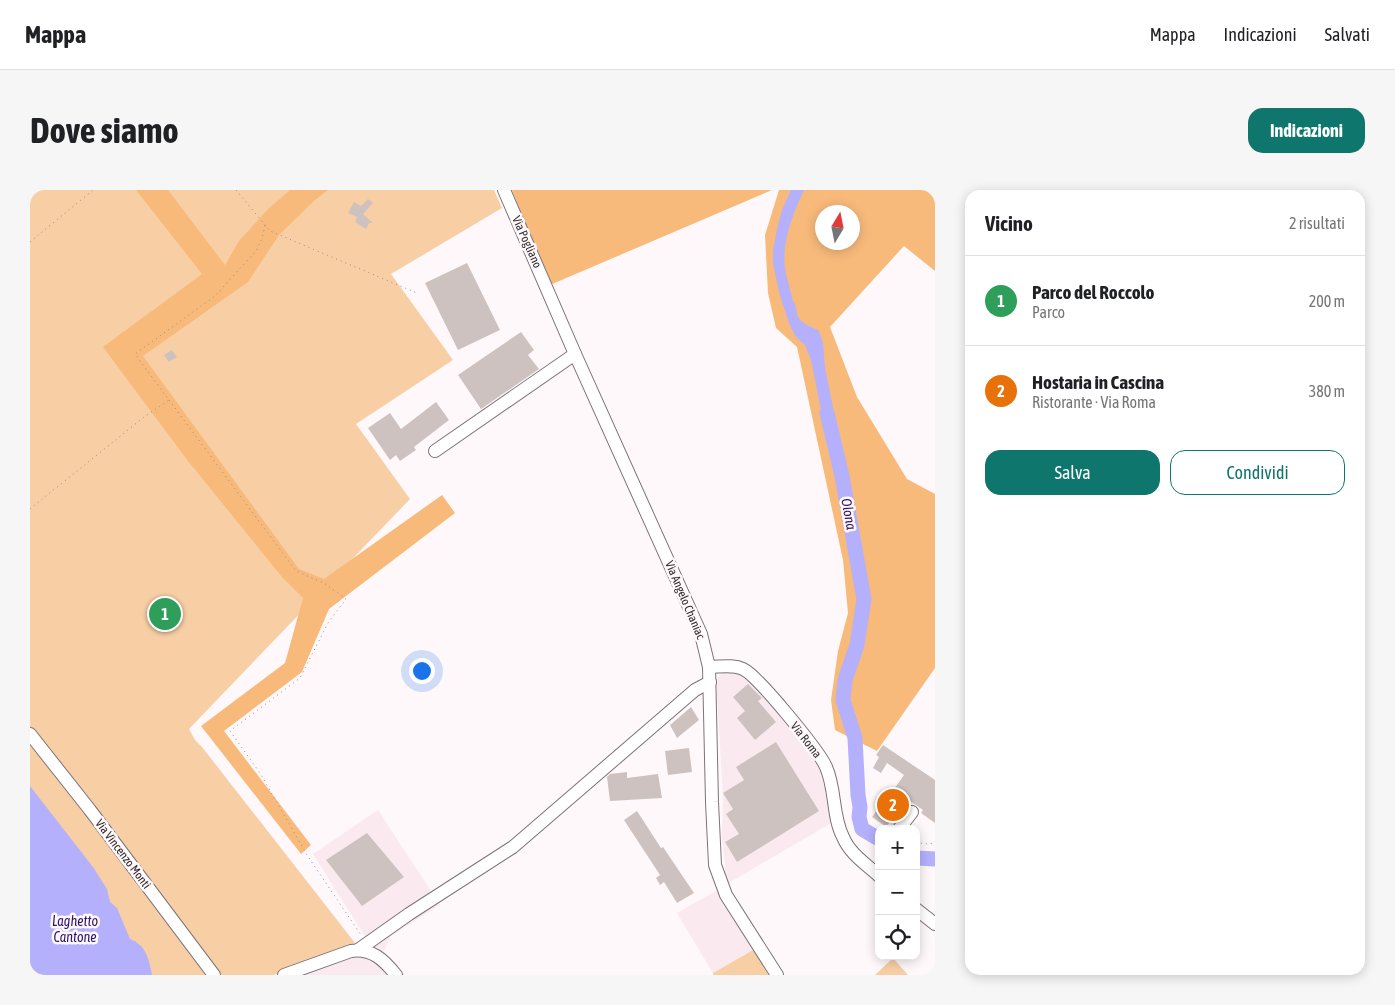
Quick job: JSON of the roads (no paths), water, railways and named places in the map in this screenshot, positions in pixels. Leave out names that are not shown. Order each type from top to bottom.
[{"type":"street","name":"Via Pogliano","points":[[504,190],[550,293]]},
{"type":"street","name":"Via Angelo Chaniac","points":[[550,293],[575,354],[697,625],[710,667],[715,865],[726,895],[777,975]]},
{"type":"street","points":[[435,451],[575,354]]},
{"type":"street","name":"Via Roma","points":[[710,667],[736,666],[750,672],[807,738],[826,766],[842,837],[854,855],[875,867]]},
{"type":"street","points":[[284,975],[362,947],[409,914],[513,847],[695,690],[710,682]]},
{"type":"street","name":"Via Vincenzo Monti","points":[[30,734],[90,810],[214,975]]},
{"type":"street","points":[[902,825],[912,812]]},
{"type":"street","points":[[920,912],[935,924]]},
{"type":"street","points":[[362,947],[376,954],[396,975]]},
{"type":"water","points":[[791,190],[804,190],[788,231],[785,252],[786,274],[798,317],[805,324],[819,331],[823,343],[825,367],[837,428],[826,435],[811,360],[805,345],[795,336],[789,323],[780,296],[773,264],[773,249],[778,225]]},
{"type":"water","name":"Laghetto Cantone","points":[[30,786],[93,867],[107,889],[110,902],[117,908],[130,939],[140,945],[146,953],[152,975],[30,975]]},
{"type":"waterway","name":"Olona","points":[[827,413],[842,476],[864,599],[857,645],[845,680],[843,700],[855,738],[860,807],[859,817],[862,829],[875,837]]},
{"type":"waterway","name":"Olona","points":[[920,858],[935,859]]},
{"type":"place","name":"Parco del Roccolo","points":[[165,614]]},
{"type":"place","name":"Hostaria in Cascina","points":[[893,805]]}]
